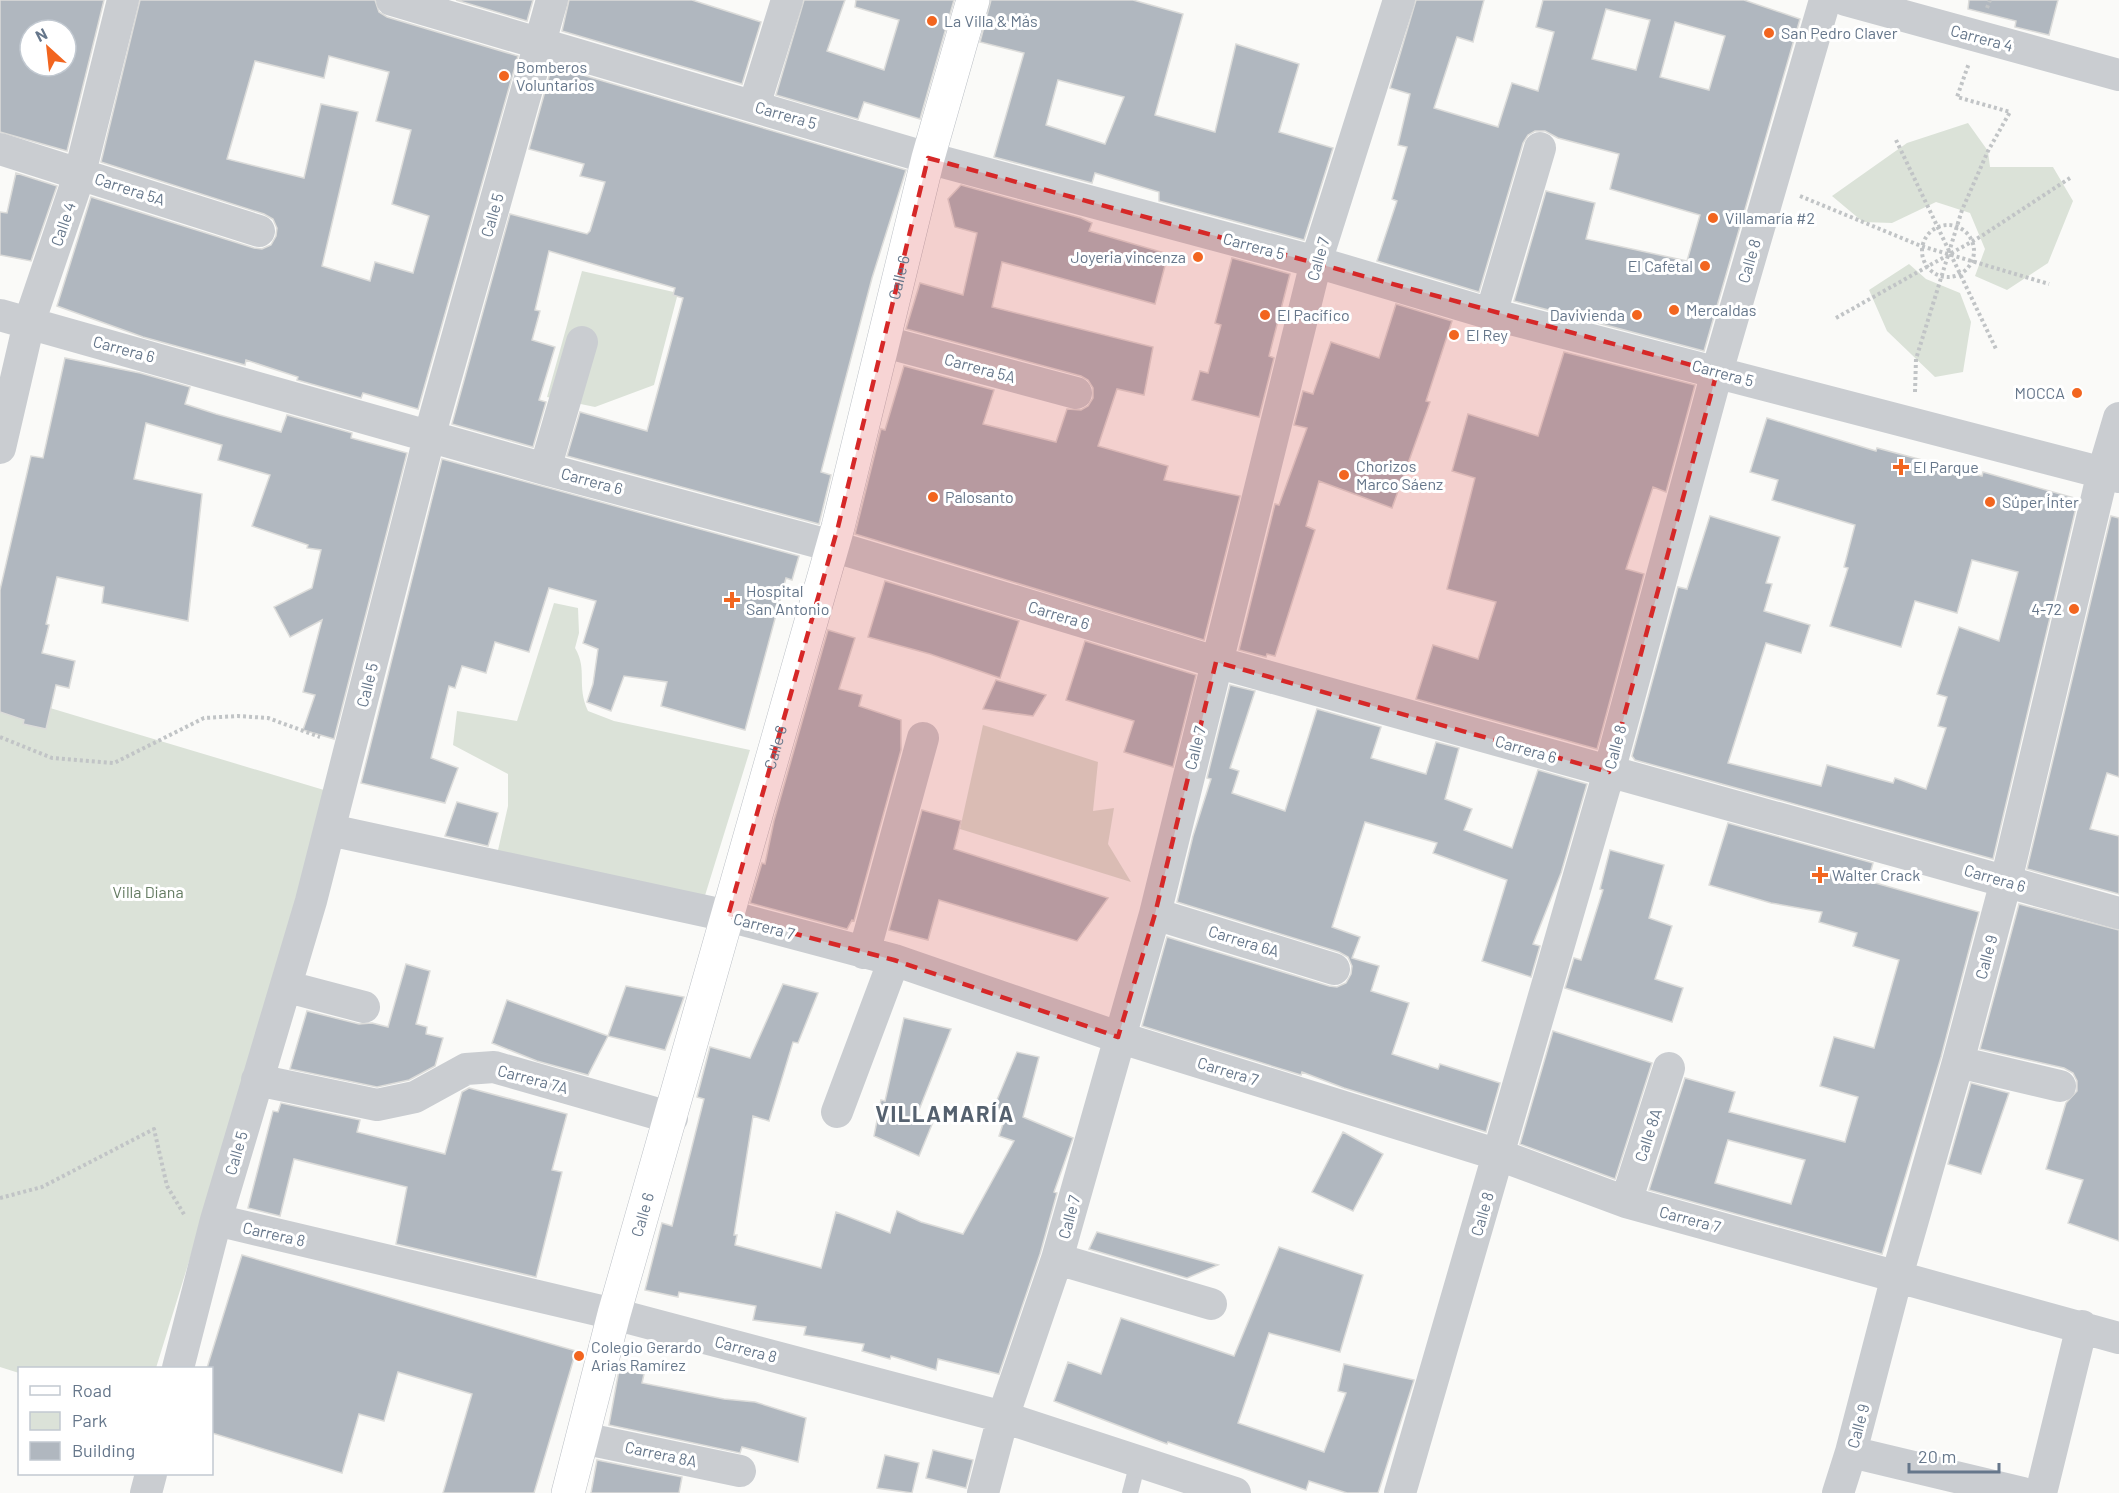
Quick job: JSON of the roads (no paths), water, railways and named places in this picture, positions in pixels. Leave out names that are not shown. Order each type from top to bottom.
[{"type":"main road","name":"Calle 6","points":[[568,1493],[614,1314],[672,1118],[832,546],[885,342],[928,158],[973,0]]},
{"type":"street","name":"Calle 4","points":[[0,448],[15,319],[80,173],[123,0]]},
{"type":"street","name":"Carrera 5","points":[[392,0],[928,158],[1316,262],[1491,314],[2111,475]]},
{"type":"street","name":"Calle 5","points":[[178,1367],[204,1222],[257,1080],[288,987],[430,434],[552,0]]},
{"type":"street","points":[[754,106],[787,0]]},
{"type":"street","name":"Calle 7","points":[[983,1493],[1003,1417],[1057,1259],[1118,1037],[1155,914],[1316,262],[1399,0]]},
{"type":"street","name":"Calle 8","points":[[1400,1493],[1609,772],[1717,372],[1825,0]]},
{"type":"street","name":"Carrera 4","points":[[1845,0],[2119,75]]},
{"type":"street","points":[[1491,314],[1540,148]]},
{"type":"street","name":"Carrera 5A","points":[[0,149],[259,231]]},
{"type":"street","name":"Carrera 6","points":[[15,319],[430,434],[545,469],[832,546],[1216,662],[2119,913]]},
{"type":"street","points":[[545,469],[582,342]]},
{"type":"street","name":"Carrera 5A","points":[[885,342],[1076,393]]},
{"type":"street","name":"Calle 9","points":[[1838,1493],[1958,1062],[2006,880],[2111,475],[2119,418]]},
{"type":"street","points":[[837,1112],[879,957],[923,738]]},
{"type":"street","name":"Carrera 7","points":[[330,830],[728,915],[879,957],[1118,1037],[1499,1155],[1626,1202],[2119,1338]]},
{"type":"street","name":"Carrera 6A","points":[[1155,914],[1334,969]]},
{"type":"street","points":[[288,987],[364,1007]]},
{"type":"street","points":[[1958,1062],[2060,1086]]},
{"type":"street","name":"Carrera 7A","points":[[257,1080],[377,1105],[414,1097],[466,1069],[494,1067],[672,1118]]},
{"type":"street","name":"Calle 8A","points":[[1626,1202],[1669,1068]]},
{"type":"street","name":"Carrera 8","points":[[204,1222],[614,1314],[1003,1417],[1235,1493]]},
{"type":"street","points":[[1057,1259],[1211,1304]]},
{"type":"street","points":[[2041,1493],[2082,1326]]},
{"type":"street","name":"Carrera 8A","points":[[582,1438],[740,1471]]},
{"type":"street","points":[[1851,1452],[2023,1493]]},
{"type":"street","points":[[146,1493],[150,1475]]},
{"type":"lane","points":[[1130,1493],[1138,1462]]},
{"type":"place","name":"La Villa & Más","points":[[932,21]]},
{"type":"place","name":"San Pedro Claver","points":[[1769,33]]},
{"type":"place","name":"Bomberos Voluntarios","points":[[504,76]]},
{"type":"place","name":"Villamaría #2","points":[[1713,218]]},
{"type":"place","name":"Joyeria vincenza","points":[[1198,257]]},
{"type":"place","name":"El Cafetal","points":[[1705,266]]},
{"type":"place","name":"Mercaldas","points":[[1674,310]]},
{"type":"place","name":"El Pacífico","points":[[1265,315]]},
{"type":"place","name":"Davivienda","points":[[1637,315]]},
{"type":"place","name":"El Rey","points":[[1454,335]]},
{"type":"place","name":"MOCCA","points":[[2077,393]]},
{"type":"place","name":"El Parque","points":[[1901,467]]},
{"type":"place","name":"Chorizos Marco Sáenz","points":[[1344,475]]},
{"type":"place","name":"Palosanto","points":[[933,497]]},
{"type":"place","name":"Súper Ínter","points":[[1990,502]]},
{"type":"place","name":"Hospital San Antonio","points":[[732,600]]},
{"type":"place","name":"4-72","points":[[2074,609]]},
{"type":"place","name":"Walter Crack","points":[[1820,875]]},
{"type":"place","name":"Colegio Gerardo Arias Ramírez","points":[[579,1356]]},
{"type":"district","name":"VILLAMARÍA","points":[[945,1114]]},
{"type":"park label","name":"Villa Diana","points":[[148,892]]}]
